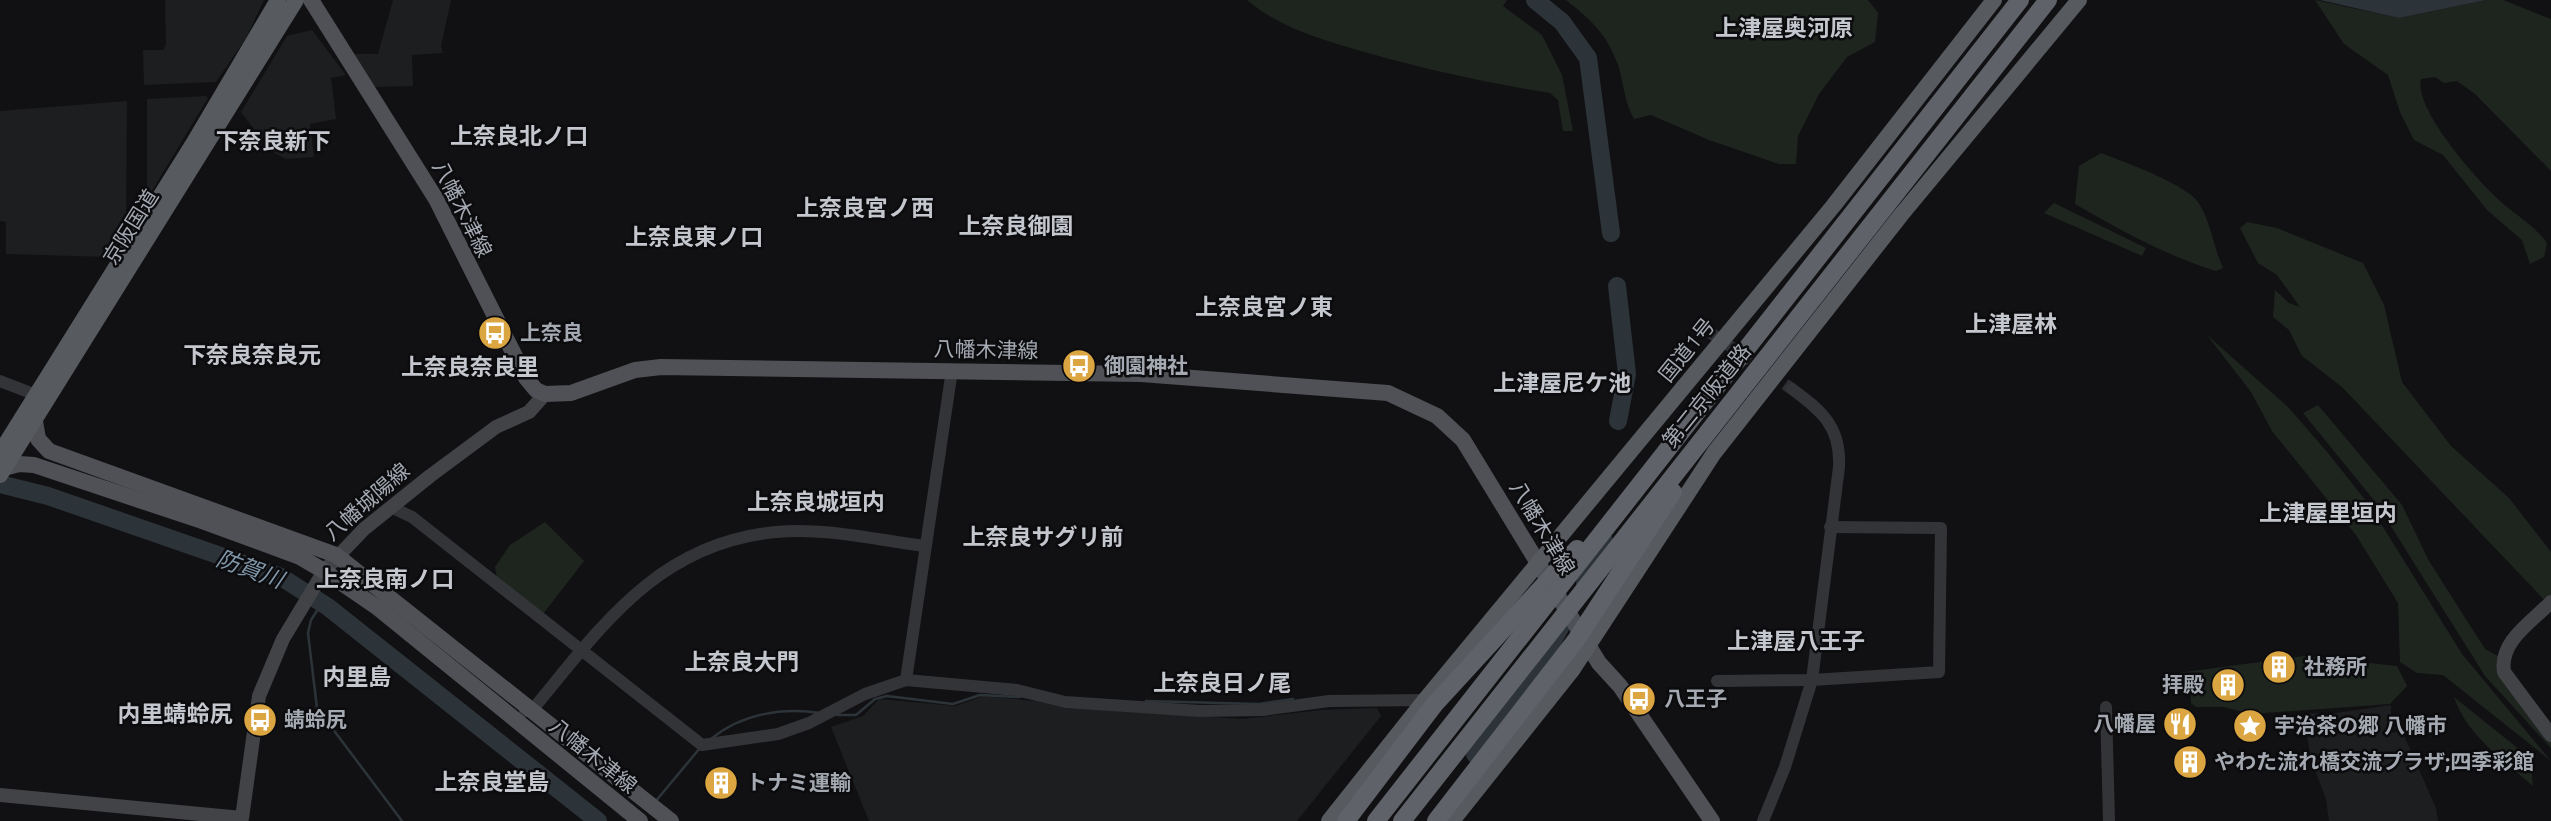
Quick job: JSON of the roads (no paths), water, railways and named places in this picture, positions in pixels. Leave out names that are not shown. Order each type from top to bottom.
[{"type":"highway","name":"京阪国道","points":[[2,467],[278,0]]},
{"type":"highway","name":"京阪国道","points":[[2,467],[35,421],[42,397],[296,0]]},
{"type":"highway","name":"国道1号","points":[[1329,821],[1424,700],[1543,569],[1994,0]]},
{"type":"highway","name":"第二京阪道路","points":[[1376,821],[2020,0]]},
{"type":"highway","name":"第二京阪道路","points":[[1402,821],[2048,0]]},
{"type":"highway","points":[[1452,821],[1573,669],[1585,641],[1714,453],[1901,215],[2079,0]]},
{"type":"highway","points":[[1346,821],[1434,705],[1614,507],[1700,402],[1735,364]]},
{"type":"highway","points":[[1436,821],[1576,640],[1739,392]]},
{"type":"main road","name":"八幡木津線","points":[[311,0],[436,199],[526,378],[536,390],[545,394],[571,393],[635,370],[661,367],[1141,374],[1388,393],[1437,416],[1463,440],[1585,641],[1712,821]]},
{"type":"main road","name":"八幡城陽線","points":[[0,795],[242,818],[259,696],[300,610],[320,577],[336,555],[393,508],[496,427],[529,412],[545,394]]},
{"type":"main road","name":"八幡木津線","points":[[35,421],[38,439],[49,452],[336,555],[671,821]]},
{"type":"main road","name":"八幡木津線","points":[[2,467],[34,465],[215,525],[300,557],[320,577],[378,608],[640,821]]},
{"type":"main road","points":[[2549,604],[2514,637],[2502,662],[2504,672],[2551,735]]},
{"type":"street","points":[[906,680],[952,370]]},
{"type":"street","points":[[0,381],[42,397]]},
{"type":"street","points":[[1763,821],[1785,767],[1812,680],[1839,467],[1837,437],[1826,416],[1792,388]]},
{"type":"street","points":[[393,508],[433,534],[580,652],[702,745],[778,734],[809,723],[865,694],[906,680],[1017,690],[1065,702],[1200,711],[1263,710],[1329,701],[1424,700]]},
{"type":"street","points":[[1717,681],[1812,680],[1939,672],[1941,528],[1830,527]]},
{"type":"street","points":[[499,706],[518,713],[533,709],[634,592],[687,558],[731,542],[776,532],[819,532],[925,547]]},
{"type":"street","points":[[2106,707],[2109,821]]},
{"type":"waterway","points":[[1535,0],[1562,22],[1588,58],[1611,233]]},
{"type":"waterway","points":[[1617,286],[1627,374],[1618,421]]},
{"type":"waterway","name":"防賀川","points":[[0,484],[48,496],[281,577],[328,607],[598,821]]},
{"type":"waterway","points":[[1585,583],[1604,541]]},
{"type":"waterway","points":[[322,603],[311,620],[308,633],[317,708],[402,821]]},
{"type":"waterway","points":[[1475,754],[1529,684],[1561,626]]},
{"type":"waterway","points":[[837,715],[856,715],[875,699],[887,696],[953,704],[980,695],[1020,697]]},
{"type":"waterway","points":[[1146,701],[1259,704],[1293,699]]},
{"type":"waterway","points":[[711,739],[735,724],[762,714],[791,711],[820,713]]},
{"type":"waterway","points":[[655,802],[700,748]]},
{"type":"tunnel","points":[[1711,333],[1792,389]]},
{"type":"place","name":"上奈良","points":[[495,333]]},
{"type":"place","name":"御園神社","points":[[1079,366]]},
{"type":"place","name":"社務所","points":[[2279,667]]},
{"type":"place","name":"拝殿","points":[[2228,685]]},
{"type":"place","name":"八王子","points":[[1639,699]]},
{"type":"place","name":"蜻蛉尻","points":[[260,720]]},
{"type":"place","name":"八幡屋","points":[[2180,724]]},
{"type":"place","name":"宇治茶の郷 八幡市","points":[[2250,726]]},
{"type":"place","name":"やわた流れ橋交流プラザ;四季彩館","points":[[2190,762]]},
{"type":"place","name":"トナミ運輸","points":[[721,783]]},
{"type":"district","name":"上津屋奥河原","points":[[1784,28]]},
{"type":"district","name":"上奈良北ノ口","points":[[519,136]]},
{"type":"district","name":"下奈良新下","points":[[273,141]]},
{"type":"district","name":"上奈良宮ノ西","points":[[865,208]]},
{"type":"district","name":"上奈良御園","points":[[1016,226]]},
{"type":"district","name":"上奈良東ノ口","points":[[694,237]]},
{"type":"district","name":"上奈良宮ノ東","points":[[1264,307]]},
{"type":"district","name":"上津屋林","points":[[2011,324]]},
{"type":"district","name":"下奈良奈良元","points":[[252,355]]},
{"type":"district","name":"上奈良奈良里","points":[[470,367]]},
{"type":"district","name":"上津屋尼ケ池","points":[[1562,383]]},
{"type":"district","name":"上奈良城垣内","points":[[816,502]]},
{"type":"district","name":"上津屋里垣内","points":[[2328,513]]},
{"type":"district","name":"上奈良サグリ前","points":[[1043,537]]},
{"type":"district","name":"上奈良南ノ口","points":[[385,579]]},
{"type":"district","name":"上津屋八王子","points":[[1796,641]]},
{"type":"district","name":"上奈良大門","points":[[742,662]]},
{"type":"district","name":"内里島","points":[[357,677]]},
{"type":"district","name":"上奈良日ノ尾","points":[[1222,683]]},
{"type":"district","name":"内里蜻蛉尻","points":[[175,714]]},
{"type":"district","name":"上奈良堂島","points":[[492,782]]}]
